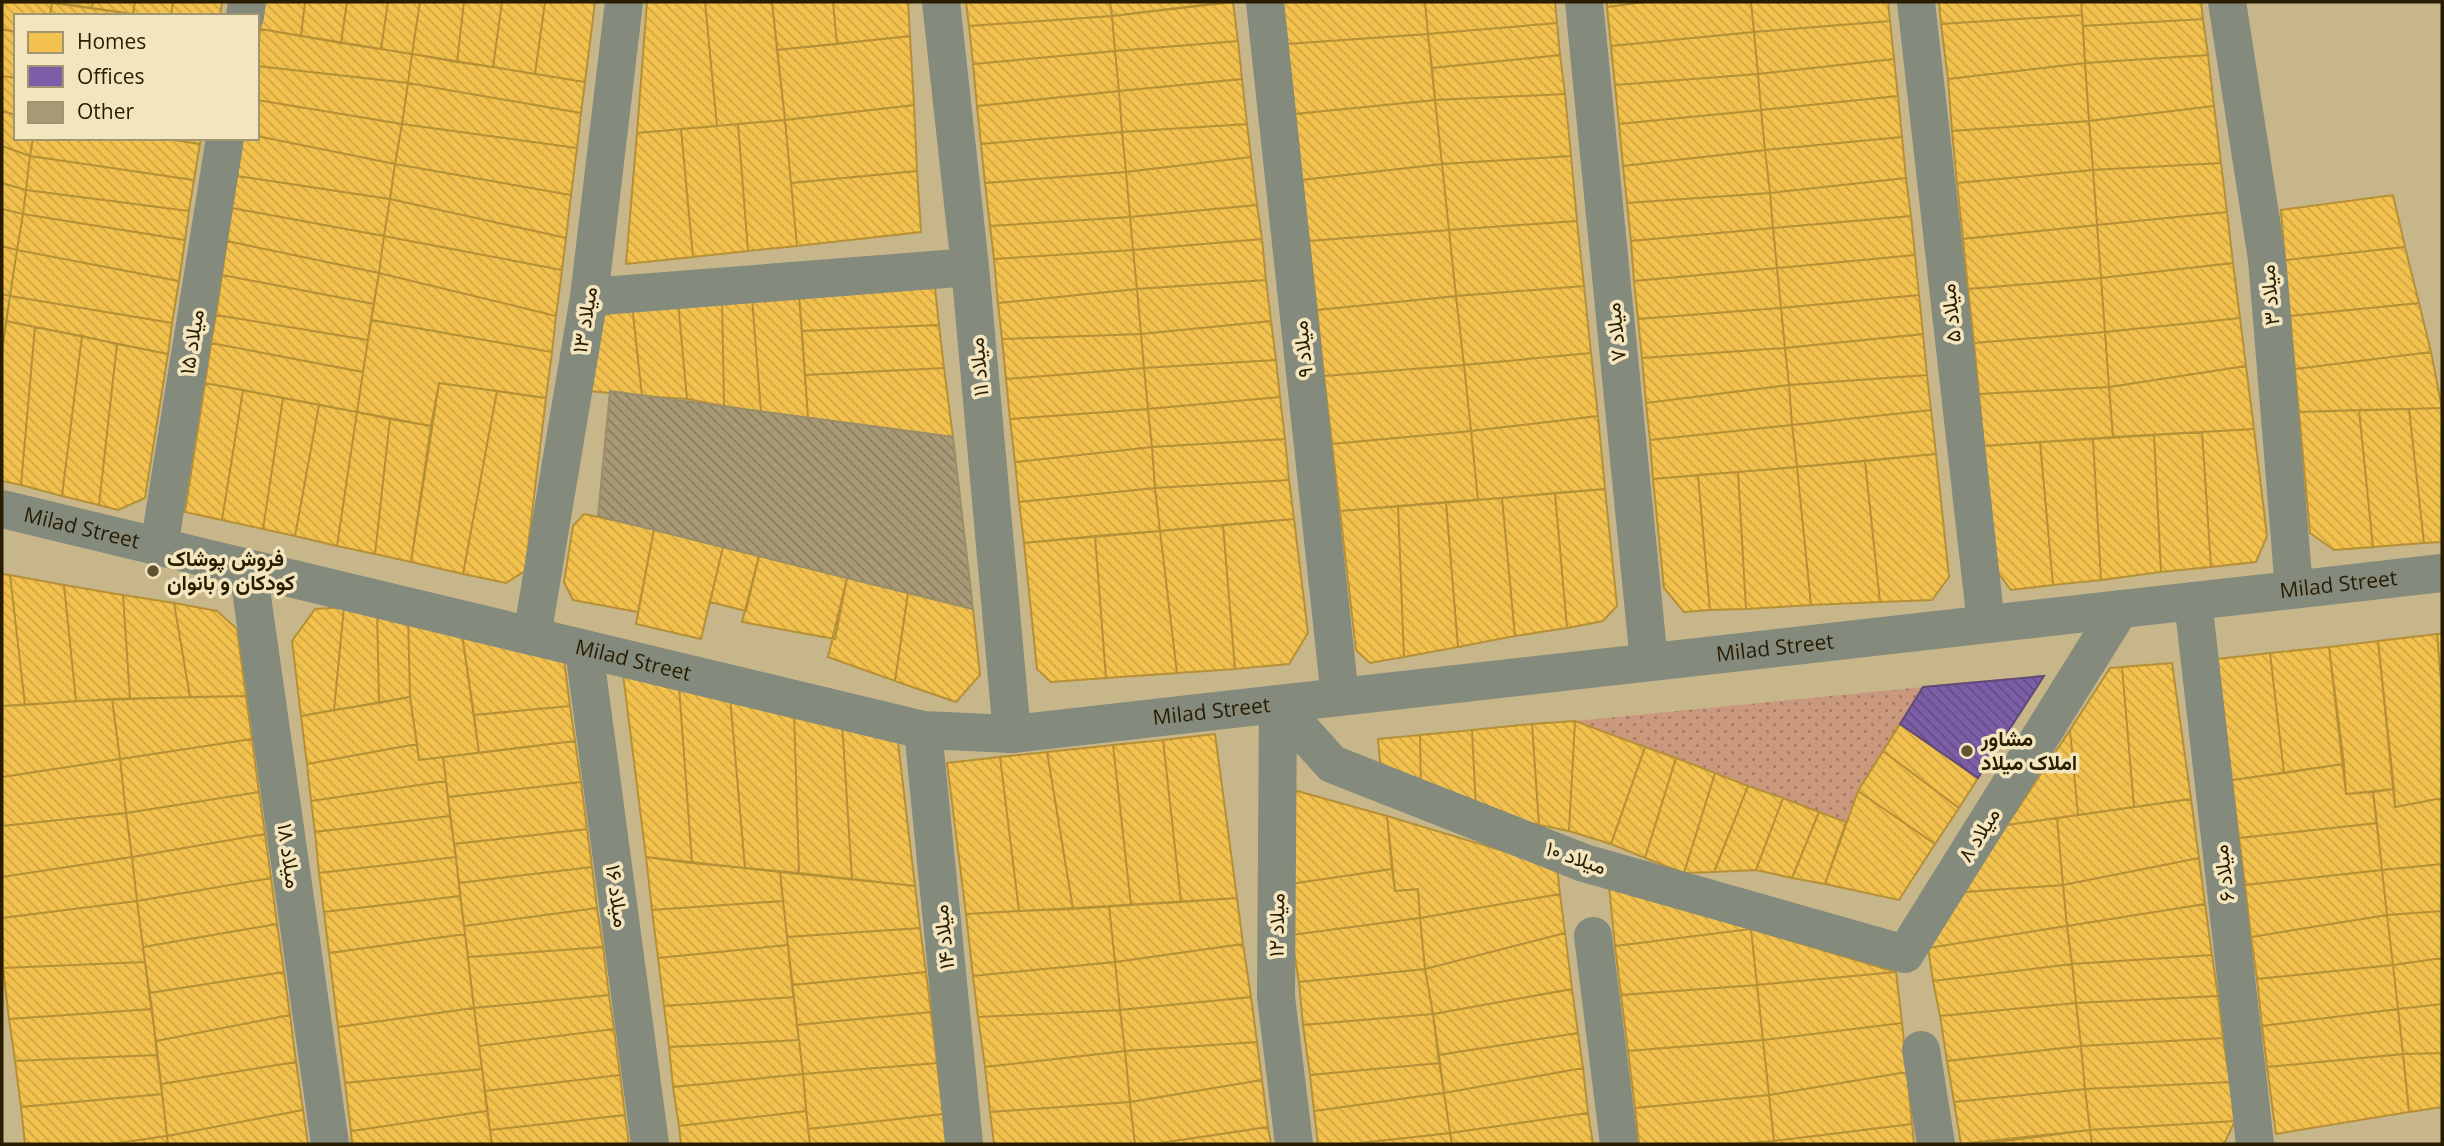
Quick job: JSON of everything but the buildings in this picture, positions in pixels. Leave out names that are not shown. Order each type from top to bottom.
[{"type":"street","name":"میلاد ۱۳","points":[[532,636],[589,297],[624,2]]},
{"type":"street","name":"میلاد ۱۱","points":[[941,2],[970,267],[1012,734]]},
{"type":"street","name":"میلاد ۹","points":[[1265,2],[1340,697]]},
{"type":"street","name":"میلاد ۷","points":[[1584,2],[1649,662]]},
{"type":"street","name":"میلاد ۵","points":[[1916,2],[1986,624]]},
{"type":"street","name":"میلاد ۳","points":[[2227,2],[2267,259],[2294,589]]},
{"type":"street","name":"میلاد ۱۵","points":[[159,547],[225,140]]},
{"type":"street","points":[[589,297],[970,267]]},
{"type":"street","name":"Milad Street","points":[[2,509],[923,730],[1012,734],[2442,573]]},
{"type":"street","name":"میلاد ۱۸","points":[[248,569],[330,1144]]},
{"type":"street","name":"میلاد ۶","points":[[2193,601],[2256,1144]]},
{"type":"street","name":"میلاد ۸","points":[[1905,954],[2120,609]]},
{"type":"street","name":"میلاد ۱۶","points":[[584,649],[650,1144]]},
{"type":"street","name":"میلاد ۱۰","points":[[1278,704],[1332,764],[1344,769],[1584,863],[1905,954]]},
{"type":"street","name":"میلاد ۱۲","points":[[1278,704],[1276,998],[1294,1144]]},
{"type":"street","name":"میلاد ۱۴","points":[[923,730],[964,1144]]},
{"type":"street","points":[[1593,936],[1619,1144]]},
{"type":"street","points":[[1922,1050],[1936,1144]]},
{"type":"shaded area","points":[[1923,687],[1858,791],[1846,822],[1575,721]]},
{"type":"place","name":"فروش پوشاک کودکان و بانوان","points":[[153,571]]},
{"type":"place","name":"مشاور املاک میلاد","points":[[1967,751]]}]
